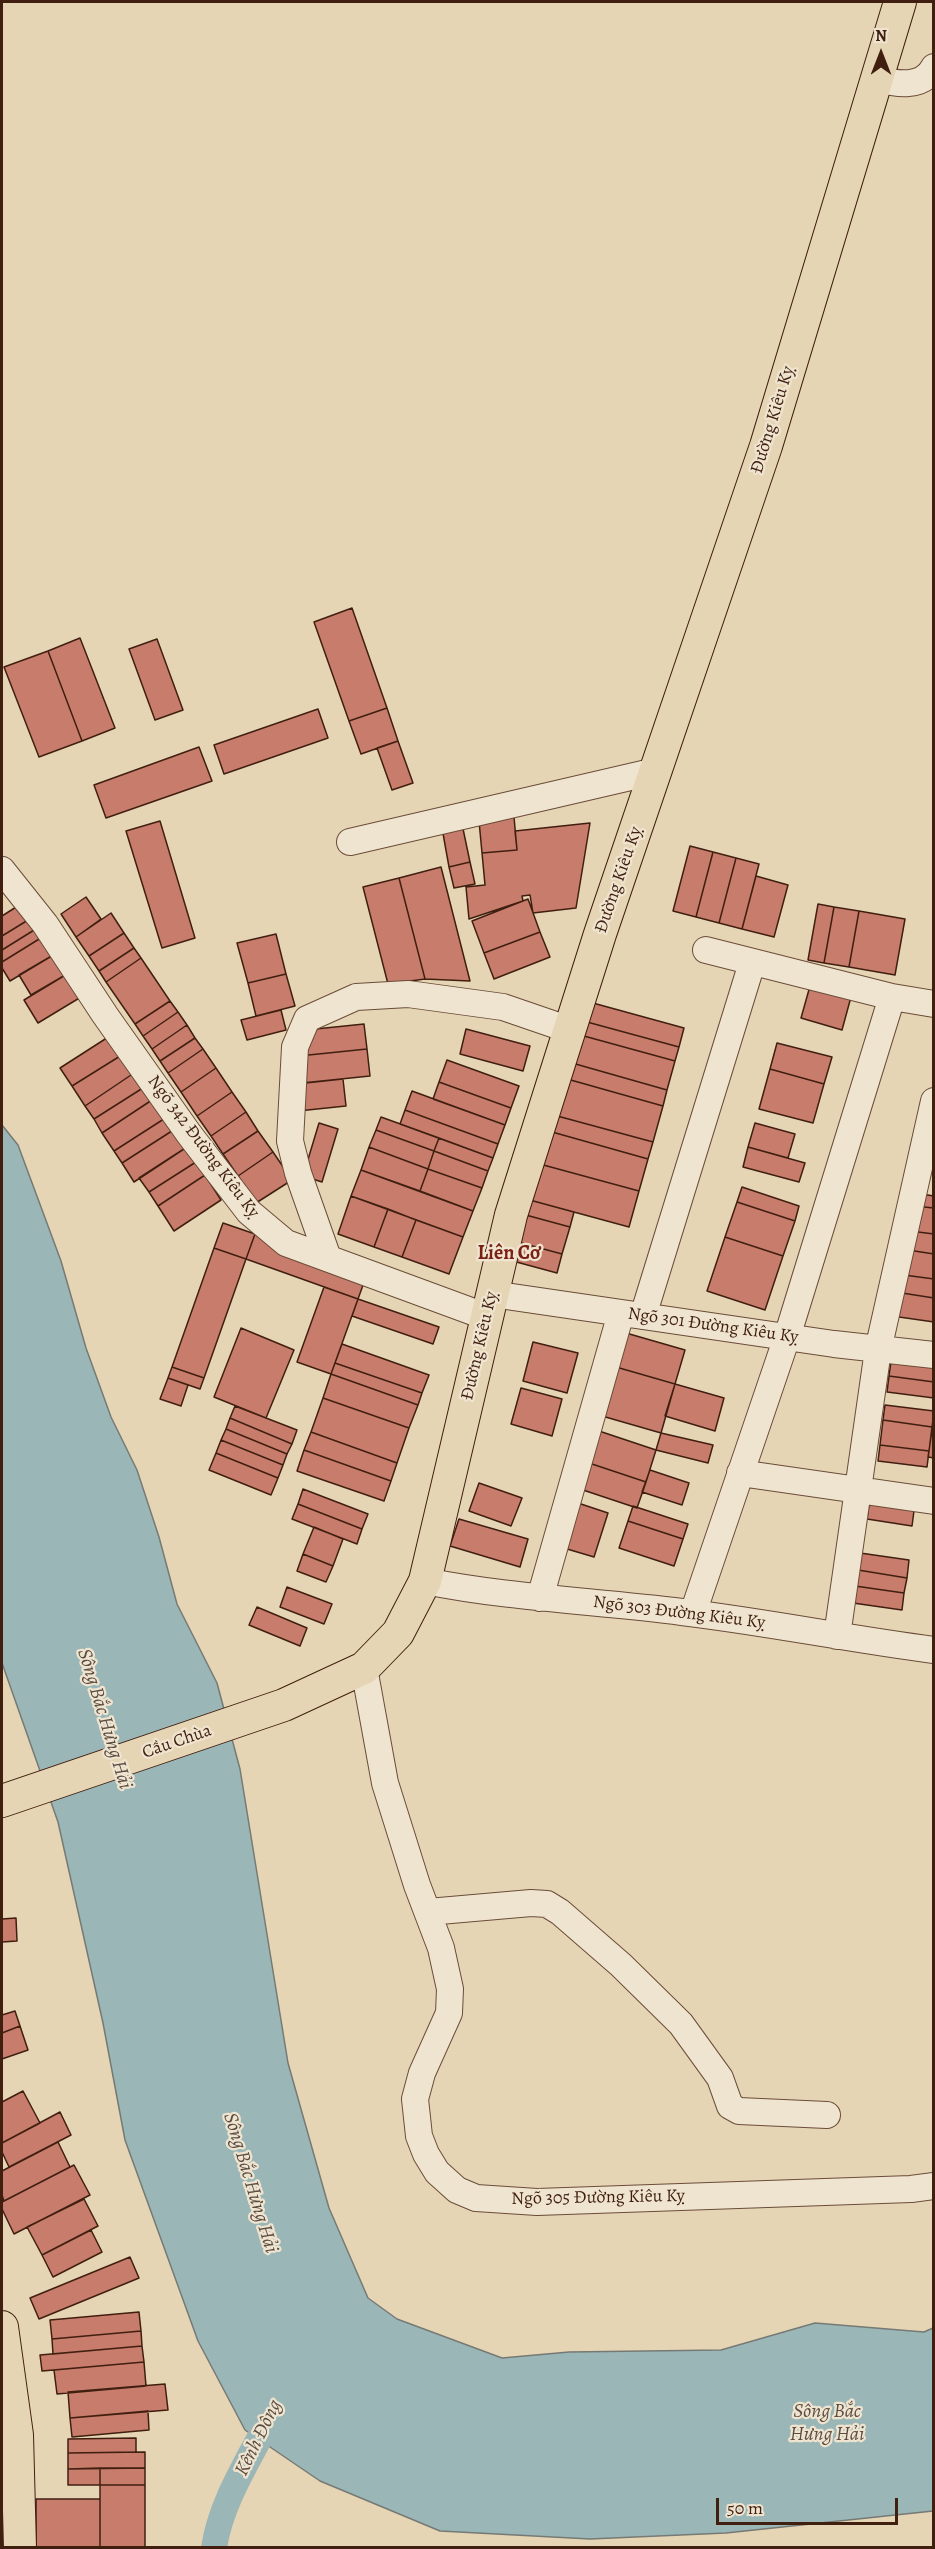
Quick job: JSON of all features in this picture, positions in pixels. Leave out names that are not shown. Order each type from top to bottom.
[{"type":"main road","name":"Đường Kiêu Kỵ","points":[[284,1705],[364,1668],[398,1633],[425,1581],[511,1215],[570,1030],[766,446],[900,2]]},
{"type":"main road","name":"Cầu Chùa","points":[[2,1801],[284,1705]]},
{"type":"main road","points":[[2,2327],[17,2435],[20,2547]]},
{"type":"street","points":[[877,79],[894,83],[914,82],[922,80],[933,67]]},
{"type":"street","points":[[350,842],[656,771]]},
{"type":"street","name":"Ngõ 342 Đường Kiêu Kỵ","points":[[2,870],[45,924],[137,1060],[249,1212],[286,1243],[328,1258],[490,1305]]},
{"type":"street","points":[[706,950],[892,998],[933,1004]]},
{"type":"street","points":[[540,1598],[632,1315],[752,963]]},
{"type":"street","points":[[328,1258],[298,1173],[290,1141],[295,1047],[308,1019],[356,998],[408,994],[503,1007],[570,1030]]},
{"type":"street","points":[[693,1613],[787,1337],[892,998]]},
{"type":"street","points":[[837,1636],[878,1350],[925,1175],[933,1101]]},
{"type":"street","name":"Ngõ 301 Đường Kiêu Kỵ","points":[[490,1305],[632,1315],[878,1350],[933,1355]]},
{"type":"street","points":[[740,1473],[933,1501]]},
{"type":"street","name":"Ngõ 303 Đường Kiêu Kỵ","points":[[425,1581],[540,1598],[693,1613],[933,1650]]},
{"type":"street","name":"Ngõ 305 Đường Kiêu Kỵ","points":[[364,1668],[385,1783],[417,1885],[441,1948],[450,1989],[449,2013],[422,2073],[415,2099],[419,2136],[437,2172],[457,2190],[476,2198],[537,2202],[911,2189],[933,2186]]},
{"type":"street","points":[[428,1912],[531,1903],[547,1904],[560,1912],[621,1965],[681,2024],[720,2078],[730,2106],[739,2111],[827,2115]]},
{"type":"water","name":"Sông Bắc Hưng Hải","points":[[2,1125],[18,1145],[61,1261],[86,1348],[111,1417],[137,1470],[159,1537],[177,1604],[217,1683],[240,1769],[288,2063],[329,2208],[368,2298],[397,2319],[502,2358],[569,2352],[721,2350],[815,2323],[924,2332],[933,2328],[933,2511],[726,2533],[590,2539],[440,2531],[320,2481],[245,2430],[198,2341],[125,2140],[103,2023],[58,1822],[2,1663]]},
{"type":"building","points":[[352,608],[387,708],[349,721],[314,622]]},
{"type":"building","points":[[80,638],[115,728],[82,741],[48,651]]},
{"type":"building","points":[[157,639],[183,710],[155,720],[129,649]]},
{"type":"building","points":[[48,651],[82,741],[39,757],[4,667]]},
{"type":"building","points":[[387,708],[398,741],[361,754],[349,721]]},
{"type":"building","points":[[318,709],[328,738],[224,774],[214,745]]},
{"type":"building","points":[[398,741],[413,783],[392,790],[377,748]]},
{"type":"building","points":[[199,747],[212,781],[106,818],[94,785]]},
{"type":"building","points":[[514,817],[517,850],[482,853],[479,821]]},
{"type":"building","points":[[160,821],[195,938],[162,948],[126,831]]},
{"type":"building","points":[[590,823],[576,908],[533,913],[530,895],[522,896],[523,901],[469,919],[466,887],[485,885],[482,853],[517,850],[515,831]]},
{"type":"building","points":[[462,824],[470,862],[449,867],[442,828]]},
{"type":"building","points":[[690,846],[713,852],[696,917],[673,911]]},
{"type":"building","points":[[713,852],[736,858],[719,923],[696,917]]},
{"type":"building","points":[[736,858],[759,864],[742,929],[719,923]]},
{"type":"building","points":[[470,862],[475,884],[454,888],[449,867]]},
{"type":"building","points":[[441,867],[470,981],[425,979],[399,878]]},
{"type":"building","points":[[756,876],[788,885],[774,937],[742,929]]},
{"type":"building","points":[[399,878],[425,979],[388,984],[363,887]]},
{"type":"building","points":[[86,897],[101,919],[76,937],[61,914]]},
{"type":"building","points":[[528,899],[540,932],[484,953],[472,921]]},
{"type":"building","points":[[24,902],[33,917],[2,936],[2,916]]},
{"type":"building","points":[[818,904],[834,907],[824,963],[808,960]]},
{"type":"building","points":[[834,907],[859,911],[849,967],[824,963]]},
{"type":"building","points":[[859,911],[905,919],[895,975],[849,967]]},
{"type":"building","points":[[111,913],[124,933],[89,956],[76,937]]},
{"type":"building","points":[[33,917],[39,927],[2,950],[2,936]]},
{"type":"building","points":[[39,927],[44,936],[2,962],[2,950]]},
{"type":"building","points":[[540,932],[550,957],[494,979],[484,953]]},
{"type":"building","points":[[124,933],[134,948],[99,971],[89,956]]},
{"type":"building","points":[[276,934],[286,974],[248,983],[237,943]]},
{"type":"building","points":[[44,936],[55,954],[10,981],[2,968],[2,962]]},
{"type":"building","points":[[134,948],[141,958],[106,982],[99,971]]},
{"type":"building","points":[[55,954],[67,974],[31,995],[19,975]]},
{"type":"building","points":[[141,958],[170,1001],[135,1024],[106,982]]},
{"type":"building","points":[[67,974],[81,997],[38,1023],[24,1000]]},
{"type":"building","points":[[286,974],[295,1006],[256,1016],[248,983]]},
{"type":"building","points":[[810,986],[851,997],[842,1030],[801,1018]]},
{"type":"building","points":[[582,1000],[684,1028],[679,1047],[576,1019]]},
{"type":"building","points":[[170,1001],[178,1012],[143,1036],[135,1024]]},
{"type":"building","points":[[281,1010],[286,1030],[247,1040],[241,1020]]},
{"type":"building","points":[[178,1012],[187,1025],[152,1049],[143,1036]]},
{"type":"building","points":[[576,1019],[679,1047],[675,1061],[573,1033]]},
{"type":"building","points":[[364,1024],[367,1049],[299,1056],[306,1030]]},
{"type":"building","points":[[187,1025],[195,1038],[160,1061],[152,1049]]},
{"type":"building","points":[[466,1029],[530,1046],[523,1071],[460,1054]]},
{"type":"building","points":[[573,1033],[675,1061],[667,1090],[565,1061]]},
{"type":"building","points":[[113,1034],[125,1053],[72,1086],[60,1068]]},
{"type":"building","points":[[195,1038],[203,1049],[168,1073],[160,1061]]},
{"type":"building","points":[[777,1043],[832,1057],[824,1084],[770,1069]]},
{"type":"building","points":[[203,1049],[216,1068],[181,1092],[168,1073]]},
{"type":"building","points":[[367,1049],[370,1076],[302,1083],[299,1056]]},
{"type":"building","points":[[125,1053],[137,1071],[85,1106],[72,1086]]},
{"type":"building","points":[[447,1060],[519,1086],[511,1108],[439,1082]]},
{"type":"building","points":[[565,1061],[667,1090],[663,1106],[560,1077]]},
{"type":"building","points":[[216,1068],[232,1092],[197,1116],[181,1092]]},
{"type":"building","points":[[770,1069],[824,1084],[813,1123],[759,1109]]},
{"type":"building","points":[[137,1071],[146,1086],[94,1119],[85,1106]]},
{"type":"building","points":[[560,1077],[663,1106],[653,1142],[550,1114]]},
{"type":"building","points":[[343,1079],[346,1106],[298,1111],[296,1084]]},
{"type":"building","points":[[439,1082],[511,1108],[505,1125],[433,1099]]},
{"type":"building","points":[[146,1086],[155,1098],[102,1133],[94,1119]]},
{"type":"building","points":[[412,1091],[505,1125],[498,1144],[405,1110]]},
{"type":"building","points":[[232,1092],[246,1112],[211,1136],[197,1116]]},
{"type":"building","points":[[155,1098],[167,1117],[114,1151],[102,1133]]},
{"type":"building","points":[[405,1110],[498,1144],[493,1158],[400,1124]]},
{"type":"building","points":[[246,1112],[258,1131],[223,1154],[211,1136]]},
{"type":"building","points":[[550,1114],[653,1142],[648,1159],[545,1130]]},
{"type":"building","points":[[167,1117],[175,1129],[122,1163],[114,1151]]},
{"type":"building","points":[[381,1117],[439,1138],[434,1151],[376,1130]]},
{"type":"building","points":[[319,1123],[338,1129],[322,1182],[303,1176]]},
{"type":"building","points":[[755,1123],[795,1134],[788,1158],[748,1147]]},
{"type":"building","points":[[175,1129],[187,1147],[134,1182],[122,1163]]},
{"type":"building","points":[[376,1130],[434,1151],[428,1169],[369,1147]]},
{"type":"building","points":[[545,1130],[648,1159],[639,1191],[536,1163]]},
{"type":"building","points":[[258,1131],[273,1152],[238,1176],[223,1154]]},
{"type":"building","points":[[439,1138],[493,1158],[488,1171],[434,1151]]},
{"type":"building","points":[[187,1147],[196,1162],[149,1192],[139,1178]]},
{"type":"building","points":[[369,1147],[428,1169],[420,1191],[361,1170]]},
{"type":"building","points":[[748,1147],[805,1163],[799,1182],[743,1167]]},
{"type":"building","points":[[434,1151],[488,1171],[482,1188],[428,1169]]},
{"type":"building","points":[[273,1152],[292,1180],[256,1203],[238,1176]]},
{"type":"building","points":[[196,1162],[205,1175],[158,1206],[149,1192]]},
{"type":"building","points":[[536,1163],[639,1191],[629,1227],[526,1199]]},
{"type":"building","points":[[428,1169],[482,1188],[473,1211],[420,1191]]},
{"type":"building","points":[[361,1170],[473,1211],[463,1237],[351,1196]]},
{"type":"building","points":[[205,1175],[221,1200],[174,1231],[158,1206]]},
{"type":"building","points":[[742,1187],[799,1206],[795,1221],[737,1202]]},
{"type":"building","points":[[915,1193],[934,1196],[934,1208],[914,1206]]},
{"type":"building","points":[[351,1196],[388,1209],[374,1247],[338,1234]]},
{"type":"building","points":[[526,1199],[574,1212],[570,1227],[522,1214]]},
{"type":"building","points":[[737,1202],[795,1221],[783,1256],[725,1237]]},
{"type":"building","points":[[914,1206],[934,1208],[934,1234],[910,1231]]},
{"type":"building","points":[[388,1209],[416,1220],[402,1257],[374,1247]]},
{"type":"building","points":[[522,1214],[570,1227],[562,1254],[514,1241]]},
{"type":"building","points":[[416,1220],[463,1237],[449,1274],[402,1257]]},
{"type":"building","points":[[223,1223],[255,1234],[246,1259],[214,1248]]},
{"type":"building","points":[[910,1231],[934,1234],[934,1254],[908,1250]]},
{"type":"building","points":[[255,1234],[367,1274],[358,1299],[246,1259]]},
{"type":"building","points":[[725,1237],[783,1256],[765,1310],[707,1291]]},
{"type":"building","points":[[514,1241],[562,1254],[557,1273],[509,1260]]},
{"type":"building","points":[[214,1248],[246,1259],[204,1378],[172,1367]]},
{"type":"building","points":[[908,1250],[934,1254],[934,1279],[904,1275]]},
{"type":"building","points":[[904,1275],[934,1279],[934,1298],[902,1293]]},
{"type":"building","points":[[324,1287],[358,1299],[331,1374],[297,1362]]},
{"type":"building","points":[[902,1293],[934,1298],[934,1322],[899,1317]]},
{"type":"building","points":[[358,1299],[439,1327],[433,1344],[352,1316]]},
{"type":"building","points":[[241,1328],[294,1350],[266,1418],[214,1397]]},
{"type":"building","points":[[626,1333],[685,1350],[675,1384],[616,1367]]},
{"type":"building","points":[[533,1342],[578,1353],[567,1393],[523,1381]]},
{"type":"building","points":[[342,1344],[429,1375],[422,1393],[335,1363]]},
{"type":"building","points":[[892,1354],[934,1360],[934,1382],[889,1376]]},
{"type":"building","points":[[335,1363],[422,1393],[418,1405],[331,1374]]},
{"type":"building","points":[[172,1367],[204,1378],[200,1389],[168,1378]]},
{"type":"building","points":[[616,1367],[675,1384],[661,1433],[602,1416]]},
{"type":"building","points":[[331,1374],[418,1405],[409,1428],[323,1398]]},
{"type":"building","points":[[889,1376],[934,1382],[934,1398],[887,1392]]},
{"type":"building","points":[[168,1378],[188,1385],[181,1406],[160,1399]]},
{"type":"building","points":[[675,1384],[724,1398],[715,1431],[665,1416]]},
{"type":"building","points":[[521,1388],[562,1399],[552,1436],[511,1424]]},
{"type":"building","points":[[323,1398],[409,1428],[397,1463],[311,1432]]},
{"type":"building","points":[[885,1405],[934,1411],[932,1427],[883,1420]]},
{"type":"building","points":[[235,1406],[297,1430],[292,1444],[230,1418]]},
{"type":"building","points":[[934,1417],[934,1458],[928,1457]]},
{"type":"building","points":[[230,1418],[292,1444],[287,1454],[226,1429]]},
{"type":"building","points":[[883,1420],[932,1427],[929,1451],[880,1445]]},
{"type":"building","points":[[226,1429],[287,1454],[283,1465],[221,1440]]},
{"type":"building","points":[[596,1430],[656,1450],[646,1482],[586,1462]]},
{"type":"building","points":[[311,1432],[397,1463],[391,1481],[304,1450]]},
{"type":"building","points":[[661,1433],[713,1445],[708,1463],[656,1450]]},
{"type":"building","points":[[221,1440],[283,1465],[278,1478],[216,1453]]},
{"type":"building","points":[[880,1445],[929,1451],[927,1467],[878,1461]]},
{"type":"building","points":[[304,1450],[391,1481],[384,1501],[297,1471]]},
{"type":"building","points":[[216,1453],[278,1478],[271,1495],[209,1470]]},
{"type":"building","points":[[586,1462],[646,1482],[637,1508],[577,1488]]},
{"type":"building","points":[[650,1470],[689,1483],[682,1505],[642,1492]]},
{"type":"building","points":[[479,1483],[522,1498],[511,1526],[469,1511]]},
{"type":"building","points":[[303,1489],[368,1514],[362,1529],[298,1504]]},
{"type":"building","points":[[870,1497],[915,1503],[912,1526],[867,1519]]},
{"type":"building","points":[[572,1501],[608,1513],[594,1557],[557,1546]]},
{"type":"building","points":[[298,1504],[362,1529],[357,1544],[292,1519]]},
{"type":"building","points":[[633,1506],[688,1524],[683,1539],[628,1521]]},
{"type":"building","points":[[459,1519],[528,1539],[520,1567],[450,1546]]},
{"type":"building","points":[[628,1521],[683,1539],[674,1566],[619,1548]]},
{"type":"building","points":[[314,1527],[343,1539],[333,1566],[303,1554]]},
{"type":"building","points":[[860,1553],[909,1560],[907,1578],[858,1570]]},
{"type":"building","points":[[303,1554],[333,1566],[326,1582],[297,1571]]},
{"type":"building","points":[[858,1570],[907,1578],[904,1593],[855,1586]]},
{"type":"building","points":[[855,1586],[904,1593],[902,1610],[853,1603]]},
{"type":"building","points":[[287,1587],[332,1604],[324,1624],[280,1607]]},
{"type":"building","points":[[257,1607],[307,1628],[300,1646],[249,1625]]},
{"type":"building","points":[[16,1918],[17,1941],[2,1942],[2,1919]]},
{"type":"building","points":[[15,2011],[20,2026],[2,2033],[2,2015]]},
{"type":"building","points":[[20,2026],[28,2050],[2,2059],[2,2033]]},
{"type":"building","points":[[23,2091],[40,2123],[2,2143],[2,2102]]},
{"type":"building","points":[[60,2112],[71,2135],[9,2167],[2,2152],[2,2143]]},
{"type":"building","points":[[58,2142],[70,2167],[4,2201],[2,2171]]},
{"type":"building","points":[[74,2165],[90,2195],[14,2234],[2,2209],[2,2202]]},
{"type":"building","points":[[84,2199],[98,2226],[42,2255],[27,2227]]},
{"type":"building","points":[[91,2230],[102,2252],[53,2277],[42,2255]]},
{"type":"building","points":[[130,2257],[139,2278],[39,2319],[30,2298]]},
{"type":"building","points":[[139,2312],[141,2331],[52,2339],[50,2320]]},
{"type":"building","points":[[141,2331],[142,2346],[53,2354],[52,2339]]},
{"type":"building","points":[[142,2346],[144,2362],[42,2371],[40,2355]]},
{"type":"building","points":[[144,2362],[146,2386],[57,2394],[54,2370]]},
{"type":"building","points":[[165,2384],[168,2410],[70,2418],[68,2392]]},
{"type":"building","points":[[148,2411],[149,2430],[72,2437],[70,2418]]},
{"type":"building","points":[[136,2438],[136,2452],[68,2453],[68,2439]]},
{"type":"building","points":[[145,2452],[145,2468],[68,2469],[68,2453]]},
{"type":"building","points":[[100,2468],[100,2485],[68,2485],[68,2469]]},
{"type":"building","points":[[100,2468],[145,2468],[145,2485],[100,2485]]},
{"type":"building","points":[[100,2485],[145,2485],[145,2548],[100,2548]]},
{"type":"building","points":[[36,2499],[100,2499],[100,2548],[36,2548]]},
{"type":"waterway","name":"Kênh Đông","points":[[214,2548],[223,2512],[274,2410]]},
{"type":"district","name":"Liên Cơ","points":[[509,1254]]}]
